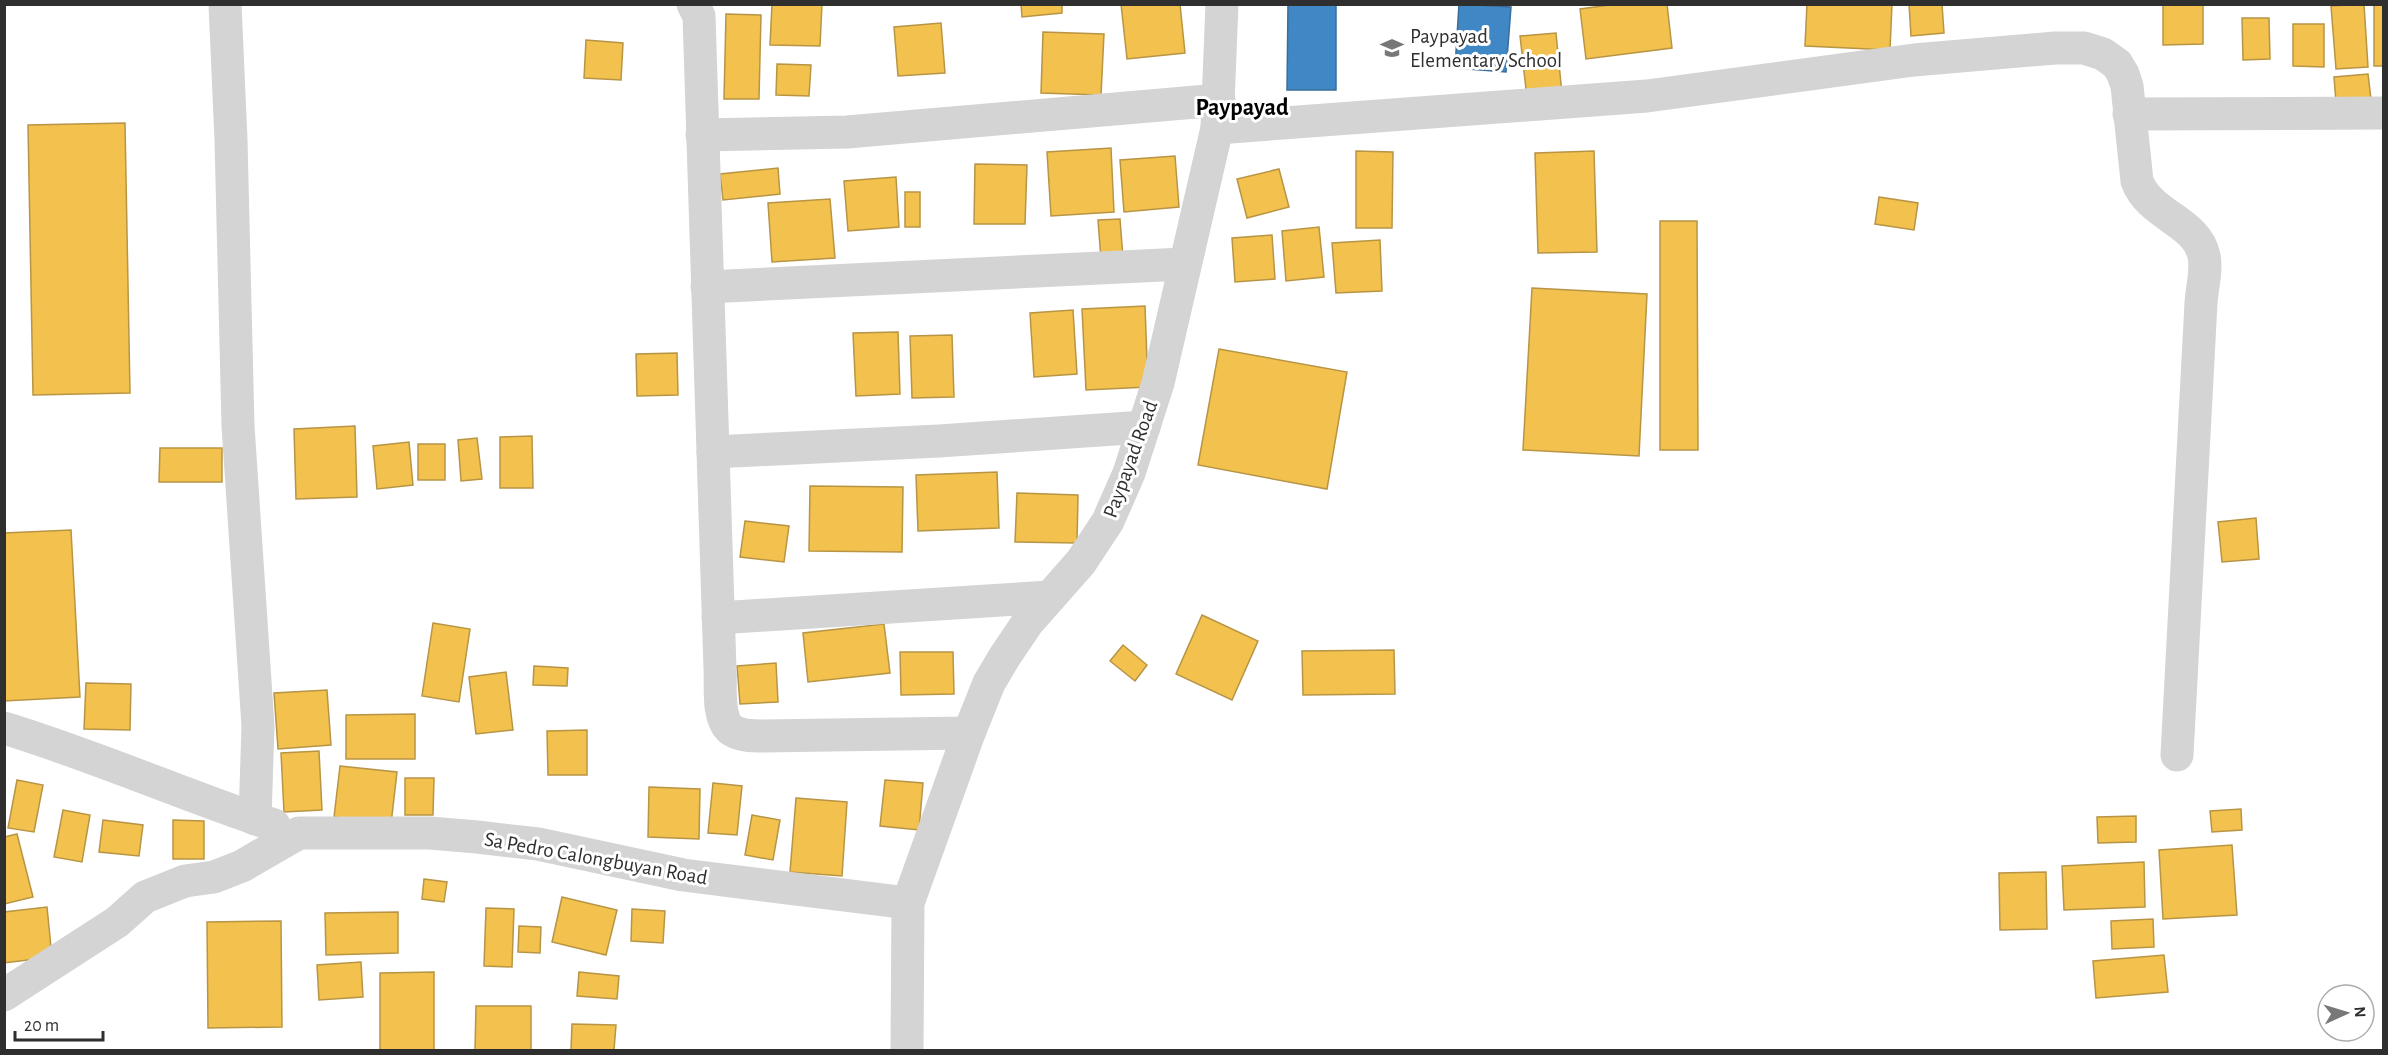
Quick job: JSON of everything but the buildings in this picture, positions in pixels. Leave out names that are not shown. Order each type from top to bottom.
[{"type":"street","points":[[225,4],[231,140],[238,426],[258,726],[255,819]]},
{"type":"street","points":[[693,4],[699,16],[722,708],[730,729],[742,735],[969,734]]},
{"type":"street","name":"Paypayad Road","points":[[907,1050],[908,903],[969,734],[989,683],[1005,656],[1028,622],[1081,562],[1108,520],[1129,473],[1158,383],[1218,114],[1222,4]]},
{"type":"street","points":[[702,135],[847,132],[1647,96],[1914,60],[2055,48],[2084,48],[2103,54],[2117,64],[2127,86],[2138,181],[2142,193],[2152,205],[2196,236],[2205,258],[2177,755]]},
{"type":"street","points":[[2129,114],[2384,112]]},
{"type":"street","points":[[707,287],[1184,264]]},
{"type":"street","points":[[713,452],[939,441],[1144,427]]},
{"type":"street","points":[[718,618],[1050,597]]},
{"type":"street","points":[[4,728],[54,743],[102,764],[299,833]]},
{"type":"street","name":"Sa Pedro Calongbuyan Road","points":[[4,994],[117,922],[145,897],[184,881],[214,877],[233,870],[299,833],[430,833],[497,839],[561,848],[683,875],[908,903]]},
{"type":"place","name":"Paypayad Elementary School","points":[[1392,48]]},
{"type":"district","name":"Paypayad","points":[[1242,107]]}]
